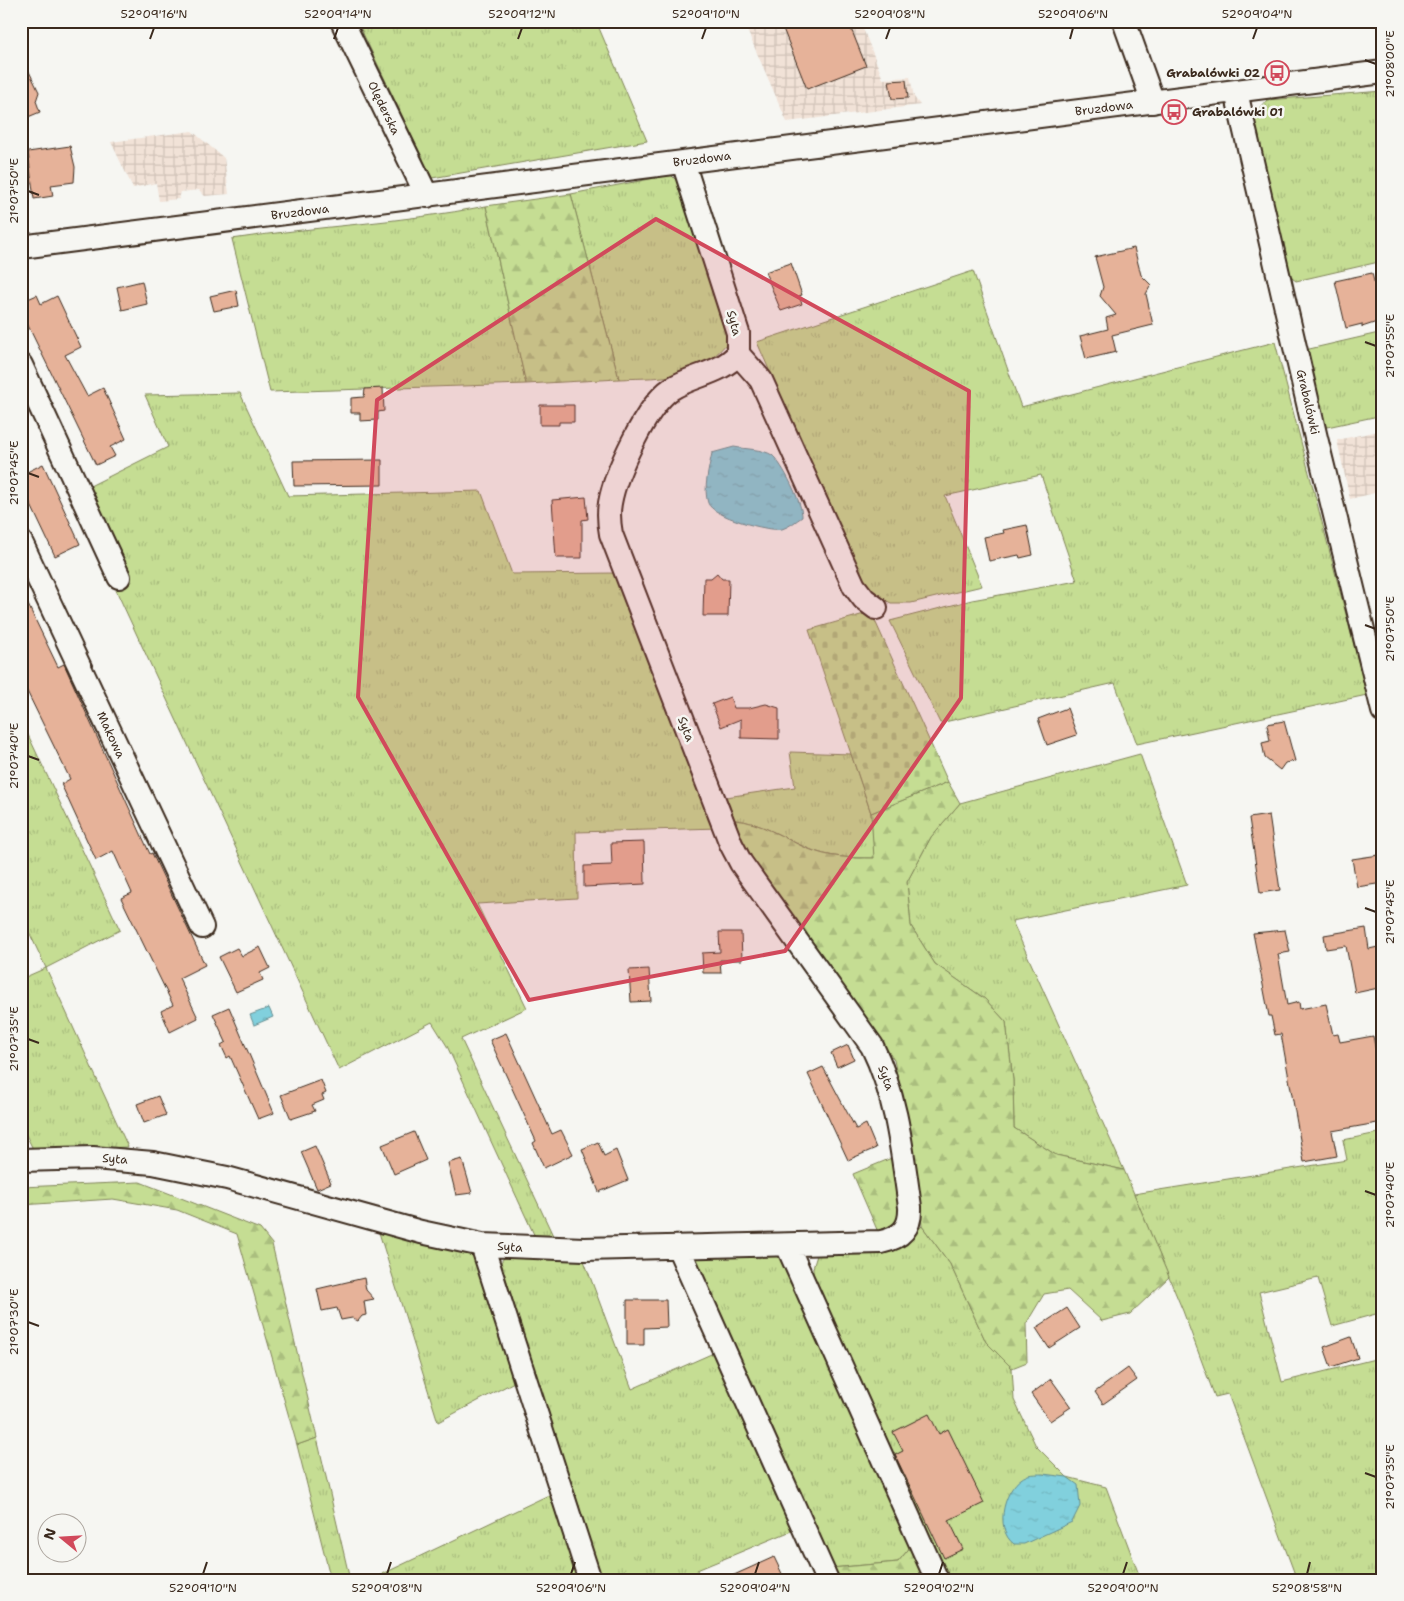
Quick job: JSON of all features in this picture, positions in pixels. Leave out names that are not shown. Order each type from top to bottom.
[{"type":"street","name":"Olęderska","points":[[342,21],[427,196]]},
{"type":"street","points":[[1124,21],[1153,102]]},
{"type":"street","name":"Bruzdowa","points":[[22,246],[427,196],[1383,72]]},
{"type":"street","name":"Grabalówki","points":[[1236,92],[1316,438],[1383,711]]},
{"type":"street","name":"Syta","points":[[21,1160],[93,1158],[153,1163],[235,1180],[421,1232],[482,1245],[575,1249],[881,1242],[892,1239],[907,1228],[911,1217],[910,1207],[891,1092],[872,1046],[741,863],[731,844],[609,525],[610,503],[616,478],[633,443],[660,398],[680,384],[719,369],[738,354],[738,333],[683,162]]},
{"type":"street","points":[[738,354],[761,380],[854,586],[864,600],[876,608]]},
{"type":"street","points":[[21,365],[119,577]]},
{"type":"street","name":"Makowa","points":[[21,542],[202,927]]},
{"type":"street","points":[[482,1245],[590,1580]]},
{"type":"street","points":[[787,1245],[937,1580]]},
{"type":"street","points":[[678,1247],[826,1580]]},
{"type":"highlighted area","points":[[656,219],[969,391],[961,698],[785,951],[529,1000],[358,697],[377,400]]},
{"type":"shaded area","points":[[743,21],[860,21],[883,79],[910,77],[914,97],[920,105],[787,122]]},
{"type":"shaded area","points":[[192,131],[224,158],[229,194],[205,196],[199,190],[181,192],[179,199],[159,201],[156,183],[133,188],[111,142]]},
{"type":"shaded area","points":[[1383,430],[1383,491],[1350,499],[1337,440]]},
{"type":"green space","points":[[357,21],[596,21],[647,141],[432,178]]},
{"type":"green space","points":[[1383,91],[1383,261],[1296,281],[1289,276],[1253,124],[1258,111],[1267,100]]},
{"type":"green space","points":[[671,175],[681,185],[720,304],[728,342],[716,355],[692,370],[666,377],[619,379],[571,194]]},
{"type":"green space","points":[[571,194],[619,379],[526,384],[486,206]]},
{"type":"green space","points":[[486,206],[526,384],[270,392],[232,239],[423,217]]},
{"type":"green space","points":[[973,271],[1021,407],[1275,342],[1367,695],[1137,744],[1115,683],[940,723],[890,621],[972,600],[1077,581],[1041,475],[945,496],[982,586],[911,603],[891,603],[865,590],[757,342]]},
{"type":"green space","points":[[1383,332],[1383,415],[1327,427],[1320,418],[1305,350]]},
{"type":"green space","points":[[240,393],[288,496],[481,491],[512,574],[617,573],[720,828],[576,832],[577,898],[477,904],[527,1008],[461,1039],[556,1242],[537,1241],[447,1046],[432,1022],[339,1070],[116,590],[132,582],[86,488],[168,447],[145,395]]},
{"type":"green space","points":[[871,612],[948,782],[871,813],[809,630]]},
{"type":"green space","points":[[21,720],[120,930],[46,968],[21,915]]},
{"type":"green space","points":[[790,752],[851,754],[871,813],[875,858],[824,854],[763,827],[735,820],[726,797],[795,787]]},
{"type":"green space","points":[[1140,754],[1187,885],[1012,921],[1124,1170],[1056,1155],[1014,1128],[1013,1080],[1006,1022],[985,999],[935,964],[911,926],[907,882],[931,837],[960,803]]},
{"type":"green space","points":[[948,782],[960,803],[931,837],[907,882],[911,926],[935,964],[985,999],[1006,1022],[1013,1080],[1014,1128],[1056,1155],[1124,1170],[1169,1277],[1130,1314],[1102,1321],[1068,1290],[1044,1294],[1026,1324],[1027,1362],[1012,1368],[986,1342],[950,1264],[922,1226],[916,1165],[894,1060],[851,997],[748,858],[735,820],[763,827],[806,848],[823,854],[874,858],[871,813]]},
{"type":"green space","points":[[46,968],[128,1147],[34,1151],[21,1125],[21,979]]},
{"type":"green space","points":[[1383,1132],[1383,1312],[1332,1326],[1318,1278],[1259,1292],[1282,1382],[1383,1357],[1383,1580],[1297,1580],[1228,1394],[1215,1397],[1183,1311],[1134,1194],[1347,1160],[1343,1140]]},
{"type":"green space","points":[[894,1157],[901,1200],[896,1223],[878,1232],[853,1174]]},
{"type":"green space","points":[[140,1182],[260,1229],[272,1244],[317,1438],[297,1445],[237,1234],[177,1210],[113,1199],[21,1205],[21,1187]]},
{"type":"green space","points":[[377,1226],[474,1251],[518,1380],[438,1422]]},
{"type":"green space","points":[[922,1226],[950,1264],[986,1342],[1012,1368],[1014,1400],[1036,1446],[1067,1477],[1106,1487],[1141,1580],[947,1580],[813,1280],[813,1268],[818,1252],[899,1246]]},
{"type":"green space","points":[[691,1252],[778,1252],[794,1278],[912,1545],[898,1562],[831,1568]]},
{"type":"green space","points":[[506,1255],[583,1258],[632,1389],[718,1351],[796,1529],[697,1570],[701,1580],[599,1580],[501,1262]]},
{"type":"green space","points":[[317,1438],[350,1580],[331,1580],[297,1445]]},
{"type":"green space","points":[[555,1492],[583,1580],[370,1580]]},
{"type":"green space","points":[[912,1545],[929,1580],[835,1580],[831,1568],[898,1562]]},
{"type":"water","points":[[734,447],[759,450],[772,455],[776,459],[791,484],[799,503],[802,517],[782,529],[765,528],[729,518],[712,508],[708,503],[706,491],[712,453]]},
{"type":"water","points":[[269,1008],[273,1017],[254,1025],[250,1015]]},
{"type":"water","points":[[1043,1474],[1067,1477],[1078,1485],[1080,1506],[1072,1522],[1024,1544],[1014,1544],[1004,1528],[1004,1507],[1007,1497],[1020,1480],[1028,1475]]},
{"type":"building","points":[[780,21],[848,21],[866,66],[807,89]]},
{"type":"building","points":[[21,55],[39,92],[36,101],[40,112],[21,120]]},
{"type":"building","points":[[906,80],[908,98],[892,99],[889,81]]},
{"type":"building","points":[[70,146],[75,167],[74,182],[51,185],[53,196],[34,199],[28,152]]},
{"type":"building","points":[[1134,248],[1141,275],[1151,285],[1146,294],[1153,325],[1112,335],[1116,352],[1086,359],[1080,336],[1108,329],[1106,318],[1116,315],[1100,296],[1103,287],[1095,257]]},
{"type":"building","points":[[791,263],[802,295],[799,296],[802,304],[781,311],[765,272]]},
{"type":"building","points":[[1372,273],[1376,290],[1383,289],[1383,320],[1362,327],[1362,324],[1346,328],[1335,281]]},
{"type":"building","points":[[142,281],[147,304],[122,310],[117,287]]},
{"type":"building","points":[[236,290],[239,306],[214,311],[210,296]]},
{"type":"building","points":[[37,295],[41,304],[57,296],[81,347],[65,355],[87,396],[103,388],[126,439],[110,447],[115,456],[96,465],[21,311],[21,302]]},
{"type":"building","points":[[383,388],[384,411],[378,412],[378,420],[360,421],[360,413],[351,413],[351,398],[364,397],[365,389]]},
{"type":"building","points":[[540,405],[574,405],[574,422],[559,422],[559,425],[540,425]]},
{"type":"building","points":[[382,460],[382,485],[294,486],[293,461]]},
{"type":"building","points":[[43,464],[80,544],[55,556],[21,484],[21,475]]},
{"type":"building","points":[[586,497],[588,519],[582,520],[582,558],[556,558],[552,500]]},
{"type":"building","points":[[1027,525],[1033,555],[1020,558],[1019,555],[989,561],[984,537],[1004,533],[1003,530]]},
{"type":"building","points":[[717,573],[722,579],[729,579],[728,616],[703,616],[704,578],[711,578]]},
{"type":"building","points":[[21,590],[58,667],[64,664],[150,854],[152,853],[205,965],[179,978],[198,1018],[170,1032],[161,1011],[173,1005],[121,898],[132,893],[113,851],[96,860],[61,784],[70,779],[21,679]]},
{"type":"building","points":[[730,697],[734,708],[749,708],[766,704],[779,708],[779,739],[741,738],[741,719],[721,727],[712,704]]},
{"type":"building","points":[[1067,708],[1077,735],[1047,745],[1038,719]]},
{"type":"building","points":[[1284,721],[1295,761],[1285,763],[1280,770],[1265,758],[1262,743],[1270,741],[1267,724]]},
{"type":"building","points":[[1269,815],[1280,890],[1260,893],[1249,818]]},
{"type":"building","points":[[644,842],[645,884],[584,887],[584,866],[612,865],[611,843]]},
{"type":"building","points":[[1379,855],[1383,883],[1357,887],[1352,859]]},
{"type":"building","points":[[1366,928],[1369,949],[1378,947],[1383,987],[1355,993],[1346,946],[1326,949],[1324,935]]},
{"type":"building","points":[[1285,930],[1290,952],[1278,954],[1287,1005],[1299,1002],[1300,1009],[1326,1004],[1333,1035],[1338,1034],[1340,1042],[1373,1036],[1383,1089],[1383,1122],[1332,1131],[1337,1156],[1304,1162],[1281,1034],[1275,1035],[1271,1016],[1269,1016],[1253,933]]},
{"type":"building","points":[[719,932],[741,932],[742,960],[720,960],[721,973],[703,973],[702,953],[720,952]]},
{"type":"building","points":[[260,947],[270,968],[260,973],[263,980],[236,992],[219,957],[237,948],[242,956]]},
{"type":"building","points":[[649,969],[651,1001],[631,1002],[629,970]]},
{"type":"building","points":[[229,1007],[274,1113],[258,1119],[230,1056],[227,1058],[221,1045],[226,1042],[213,1014]]},
{"type":"building","points":[[506,1033],[552,1134],[561,1130],[573,1154],[544,1168],[533,1143],[536,1141],[490,1040]]},
{"type":"building","points":[[848,1045],[854,1059],[837,1067],[831,1053]]},
{"type":"building","points":[[823,1067],[856,1129],[866,1124],[876,1148],[848,1160],[808,1074]]},
{"type":"building","points":[[321,1080],[326,1093],[322,1095],[324,1100],[312,1105],[315,1111],[291,1119],[281,1095]]},
{"type":"building","points":[[158,1096],[166,1115],[144,1123],[137,1104]]},
{"type":"building","points":[[414,1132],[426,1160],[394,1174],[382,1145]]},
{"type":"building","points":[[598,1142],[604,1156],[616,1150],[628,1180],[599,1192],[582,1149]]},
{"type":"building","points":[[315,1146],[331,1183],[317,1189],[301,1152]]},
{"type":"building","points":[[462,1159],[472,1193],[456,1195],[448,1163]]},
{"type":"building","points":[[364,1278],[366,1290],[374,1299],[364,1301],[366,1315],[362,1316],[358,1321],[352,1318],[341,1320],[337,1308],[322,1311],[317,1289]]},
{"type":"building","points":[[627,1300],[666,1300],[667,1327],[644,1328],[644,1345],[627,1345]]},
{"type":"building","points":[[1067,1308],[1080,1328],[1049,1348],[1036,1328]]},
{"type":"building","points":[[1351,1337],[1358,1358],[1331,1367],[1324,1347]]},
{"type":"building","points":[[1128,1368],[1137,1380],[1103,1404],[1095,1392]]},
{"type":"building","points":[[1051,1379],[1071,1407],[1050,1421],[1031,1394]]},
{"type":"building","points":[[929,1414],[939,1434],[948,1429],[984,1503],[949,1520],[963,1549],[944,1558],[895,1455],[903,1451],[893,1432]]},
{"type":"building","points":[[774,1557],[785,1580],[723,1580]]},
{"type":"place","name":"Grabalówki 02","points":[[1277,73]]},
{"type":"place","name":"Grabalówki 01","points":[[1174,112]]}]
